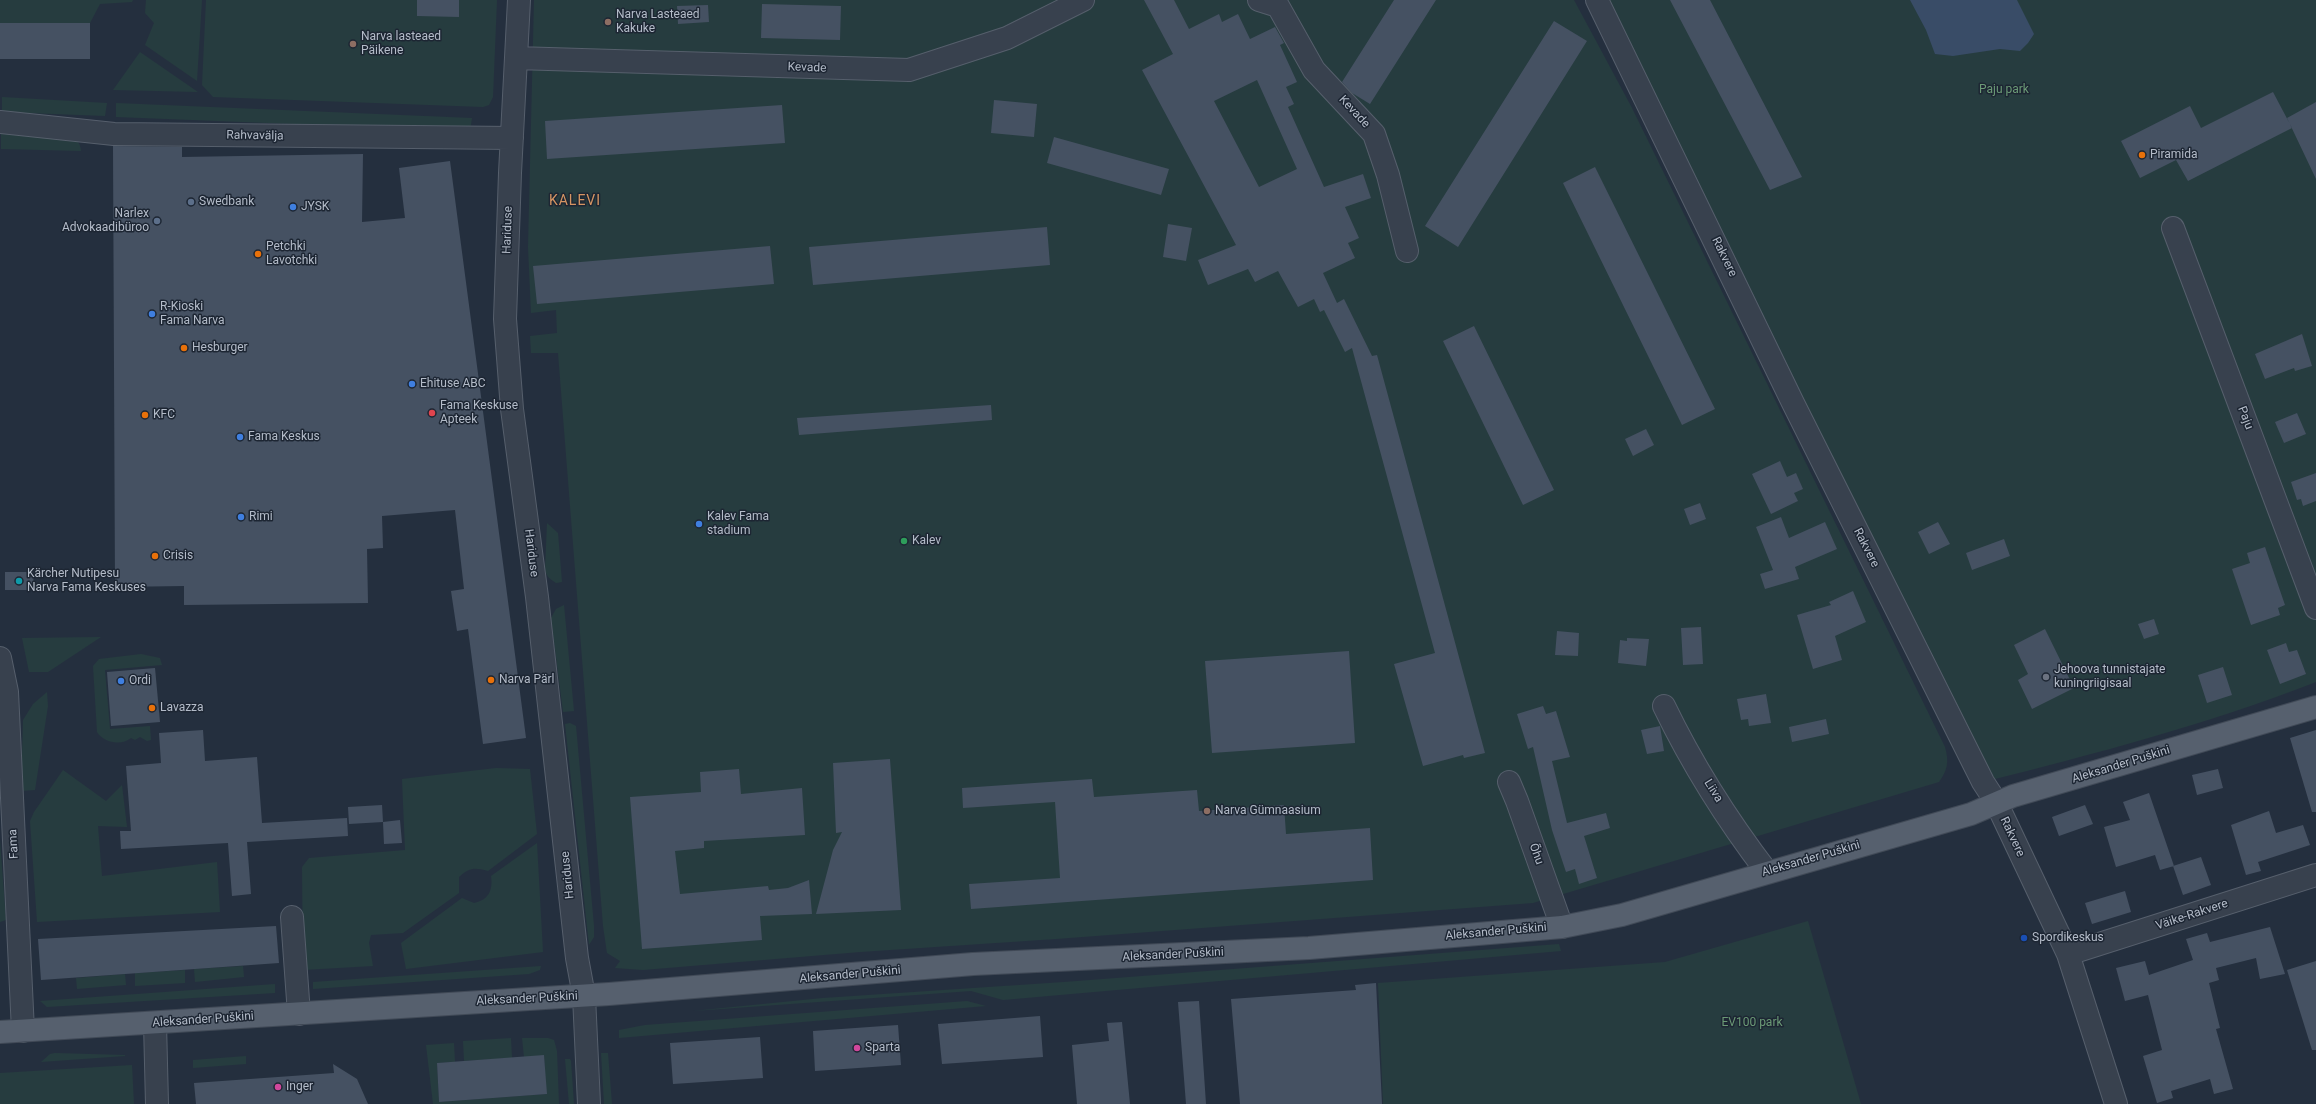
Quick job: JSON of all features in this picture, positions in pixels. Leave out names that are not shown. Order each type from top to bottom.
[{"type":"main road","name":"Aleksander Puškini","points":[[0,1032],[584,996],[973,964],[1309,948],[1562,927],[1622,915],[1971,814],[1996,802],[2316,707]]},
{"type":"street","name":"Hariduse","points":[[519,0],[505,319],[512,409],[539,620],[577,958],[584,996],[589,1104]]},
{"type":"street","name":"Kevade","points":[[516,58],[909,70],[1007,38],[1083,0]]},
{"type":"street","name":"Kevade","points":[[1260,0],[1278,6],[1314,70],[1374,134],[1388,175],[1407,251]]},
{"type":"street","name":"Rakvere","points":[[1597,0],[1793,403],[1983,782],[1996,802],[2068,954],[2116,1104]]},
{"type":"street","name":"Rahvavälja","points":[[0,122],[114,134],[512,138]]},
{"type":"street","name":"Paju","points":[[2173,228],[2316,608]]},
{"type":"street","name":"Fama","points":[[0,658],[7,692],[23,1031]]},
{"type":"street","name":"Liiva","points":[[1664,706],[1690,754],[1746,844],[1767,872]]},
{"type":"street","name":"Õhu","points":[[1509,782],[1520,808],[1562,927]]},
{"type":"street","name":"Väike-Rakvere","points":[[2068,954],[2316,875]]},
{"type":"street","points":[[292,917],[299,1014]]},
{"type":"street","points":[[155,1023],[157,1104]]},
{"type":"green space","points":[[0,0],[133,0],[132,2],[100,4],[90,23],[0,23]]},
{"type":"green space","points":[[146,0],[202,0],[197,81],[145,45],[154,23],[145,13]]},
{"type":"green space","name":"Narva lasteaed Päikene","points":[[206,0],[497,0],[493,97],[489,105],[483,107],[213,97],[202,85]]},
{"type":"green space","points":[[534,0],[1574,0],[1632,108],[1945,747],[1947,765],[1942,777],[1939,782],[1533,903],[1056,939],[860,952],[643,970],[615,968],[620,961],[607,953],[603,926],[558,353],[531,353],[530,336],[557,333],[556,310],[531,313],[528,247]]},
{"type":"green space","name":"Paju park","points":[[1593,0],[2316,0],[2316,682],[2193,725],[1983,782]]},
{"type":"green space","points":[[140,52],[198,92],[113,90]]},
{"type":"green space","points":[[2,97],[107,103],[105,116],[2,112]]},
{"type":"green space","points":[[116,103],[472,118],[470,131],[116,117]]},
{"type":"green space","points":[[1,134],[68,136],[77,141],[80,145],[81,151],[1,149]]},
{"type":"green space","points":[[547,523],[558,533],[562,582],[554,582],[550,579],[545,570]]},
{"type":"green space","points":[[564,605],[574,711],[563,712],[551,618],[556,609]]},
{"type":"green space","points":[[101,637],[48,672],[29,672],[22,638]]},
{"type":"green space","points":[[141,654],[160,658],[162,665],[105,670],[110,729],[150,726],[151,740],[147,741],[140,737],[135,740],[131,738],[118,743],[108,741],[97,732],[93,666],[99,659]]},
{"type":"green space","points":[[47,692],[48,706],[35,790],[21,791],[23,720],[33,704]]},
{"type":"green space","points":[[570,723],[576,726],[594,926],[594,937],[589,945],[565,724]]},
{"type":"green space","points":[[496,768],[530,769],[537,834],[488,871],[472,869],[463,874],[459,877],[459,893],[403,933],[371,935],[369,943],[373,966],[303,970],[302,867],[309,858],[405,850],[402,779]]},
{"type":"green space","points":[[63,770],[106,801],[122,785],[127,827],[98,826],[102,876],[217,862],[220,912],[37,922],[30,821],[34,812]]},
{"type":"green space","points":[[0,840],[6,920],[0,922]]},
{"type":"green space","points":[[537,843],[543,952],[406,969],[401,943],[462,898],[474,903],[479,902],[486,897],[489,894],[491,886],[491,876]]},
{"type":"green space","name":"EV100 park","points":[[1808,921],[1861,1104],[1383,1104],[1378,983],[1665,962]]},
{"type":"green space","points":[[1559,944],[1561,951],[1003,1000],[971,991],[693,1011],[823,998],[1064,982]]},
{"type":"green space","points":[[243,966],[244,977],[195,982],[194,969]]},
{"type":"green space","points":[[541,966],[540,970],[529,974],[313,989],[313,982]]},
{"type":"green space","points":[[185,970],[185,983],[135,986],[135,973]]},
{"type":"green space","points":[[125,974],[126,985],[77,989],[76,978]]},
{"type":"green space","points":[[275,984],[275,993],[47,1007],[40,1001]]},
{"type":"green space","points":[[967,1001],[986,1006],[619,1038],[619,1030],[645,1025]]},
{"type":"green space","points":[[511,1038],[512,1058],[464,1061],[463,1041]]},
{"type":"green space","points":[[522,1038],[548,1038],[554,1040],[557,1051],[559,1104],[433,1104],[426,1045],[454,1043],[455,1062],[437,1063],[439,1102],[546,1094],[544,1056],[524,1057]]},
{"type":"green space","points":[[601,1053],[608,1053],[612,1104],[604,1104]]},
{"type":"green space","points":[[50,1054],[125,1056],[41,1062]]},
{"type":"green space","points":[[246,1056],[246,1064],[193,1068],[193,1060]]},
{"type":"green space","points":[[565,1059],[570,1059],[571,1061],[574,1104],[569,1104]]},
{"type":"green space","points":[[132,1065],[134,1104],[0,1104],[0,1073]]},
{"type":"water","points":[[1910,0],[2017,0],[2034,34],[2020,51],[2000,49],[1953,56],[1935,54],[1926,30]]},
{"type":"building","points":[[417,0],[459,0],[459,17],[417,16]]},
{"type":"building","points":[[1144,0],[1174,0],[1189,29],[1219,14],[1222,22],[1238,14],[1250,39],[1275,27],[1284,43],[1280,45],[1297,82],[1286,87],[1294,104],[1288,107],[1324,187],[1363,174],[1371,198],[1345,207],[1359,238],[1348,243],[1355,258],[1323,273],[1337,303],[1344,299],[1372,356],[1377,355],[1485,753],[1464,758],[1463,755],[1423,766],[1394,664],[1435,653],[1352,348],[1345,352],[1324,310],[1320,312],[1314,299],[1298,307],[1278,271],[1255,282],[1248,269],[1208,285],[1198,260],[1236,245],[1142,70],[1173,54]],"holes":[[[1257,80],[1297,169],[1259,187],[1214,101]]]},
{"type":"building","points":[[1394,0],[1436,0],[1370,104],[1352,93],[1342,82]]},
{"type":"building","points":[[1670,0],[1710,0],[1802,177],[1770,190]]},
{"type":"building","points":[[762,4],[841,6],[840,40],[761,38]]},
{"type":"building","points":[[708,5],[709,22],[678,24],[677,6]]},
{"type":"building","points":[[1554,21],[1587,41],[1458,247],[1425,226]]},
{"type":"building","points":[[0,23],[90,23],[90,59],[0,59]]},
{"type":"building","points":[[2273,92],[2292,128],[2188,181],[2176,160],[2140,178],[2121,141],[2190,106],[2201,128]]},
{"type":"building","points":[[994,100],[1037,104],[1034,137],[991,133]]},
{"type":"building","points":[[2316,102],[2316,179],[2287,118]]},
{"type":"building","points":[[782,105],[785,143],[547,159],[545,121]]},
{"type":"building","points":[[1054,137],[1169,169],[1161,195],[1047,163]]},
{"type":"building","name":"Fama Keskus","points":[[113,146],[182,147],[182,157],[363,154],[362,222],[405,218],[399,168],[450,161],[526,738],[483,744],[468,629],[457,631],[451,591],[464,589],[455,510],[382,516],[383,548],[367,549],[368,603],[184,605],[184,586],[115,587]]},
{"type":"building","points":[[1595,167],[1715,409],[1682,425],[1563,183]]},
{"type":"building","points":[[1168,224],[1192,228],[1186,261],[1163,257]]},
{"type":"building","points":[[1047,227],[1050,265],[813,285],[809,247]]},
{"type":"building","points":[[770,246],[774,284],[537,304],[533,266]]},
{"type":"building","points":[[1474,326],[1554,490],[1523,505],[1443,341]]},
{"type":"building","points":[[2302,334],[2312,366],[2295,371],[2294,368],[2265,379],[2255,354]]},
{"type":"building","points":[[991,405],[992,420],[799,435],[797,418]]},
{"type":"building","points":[[2297,413],[2306,434],[2284,443],[2275,422]]},
{"type":"building","points":[[1646,429],[1654,445],[1633,456],[1625,439]]},
{"type":"building","points":[[1780,461],[1787,477],[1796,473],[1803,489],[1794,493],[1798,501],[1771,514],[1752,474]]},
{"type":"building","points":[[2316,473],[2316,501],[2303,506],[2301,499],[2297,500],[2291,482]]},
{"type":"building","points":[[1700,503],[1706,519],[1690,525],[1684,509]]},
{"type":"building","points":[[1781,517],[1789,538],[1825,522],[1837,549],[1795,567],[1799,579],[1765,589],[1760,574],[1773,570],[1756,527]]},
{"type":"building","points":[[1938,522],[1950,544],[1929,554],[1918,532]]},
{"type":"building","points":[[2004,539],[2010,556],[1972,570],[1966,553]]},
{"type":"building","points":[[2265,547],[2285,605],[2278,608],[2280,615],[2251,625],[2232,569],[2250,563],[2247,553]]},
{"type":"building","name":"Kärcher Nutipesu Narva Fama Keskuses","points":[[5,572],[33,572],[34,590],[5,590]]},
{"type":"building","points":[[1853,591],[1866,622],[1835,636],[1842,660],[1813,669],[1797,615],[1831,605],[1829,602]]},
{"type":"building","points":[[2154,619],[2159,634],[2144,639],[2138,624]]},
{"type":"building","points":[[1701,627],[1703,664],[1683,665],[1681,628]]},
{"type":"building","name":"Jehoova tunnistajate kuningriigisaal","points":[[2045,629],[2074,688],[2032,709],[2018,680],[2028,674],[2014,645]]},
{"type":"building","points":[[1557,631],[1579,633],[1578,656],[1555,655]]},
{"type":"building","points":[[1627,638],[1649,639],[1646,666],[1618,663],[1620,640],[1627,641]]},
{"type":"building","points":[[2286,643],[2289,652],[2297,650],[2306,674],[2280,684],[2267,650]]},
{"type":"building","points":[[1349,651],[1355,743],[1212,753],[1205,661]]},
{"type":"building","points":[[2223,667],[2232,695],[2207,703],[2198,675]]},
{"type":"building","points":[[155,668],[160,722],[111,726],[107,672]]},
{"type":"building","points":[[1766,694],[1771,723],[1749,726],[1748,719],[1741,720],[1737,699]]},
{"type":"building","points":[[1543,706],[1546,714],[1556,711],[1570,757],[1552,761],[1567,823],[1606,813],[1610,828],[1584,836],[1597,878],[1579,884],[1575,869],[1566,872],[1552,830],[1533,747],[1528,749],[1517,714]]},
{"type":"building","points":[[1826,719],[1829,734],[1792,742],[1789,727]]},
{"type":"building","points":[[1660,726],[1664,751],[1647,754],[1641,730]]},
{"type":"building","points":[[203,730],[205,761],[257,757],[262,823],[347,818],[348,836],[247,842],[251,894],[232,896],[228,843],[121,849],[120,831],[131,831],[126,766],[161,763],[159,733]]},
{"type":"building","points":[[2316,730],[2316,812],[2312,812],[2290,738]]},
{"type":"building","points":[[890,759],[901,910],[816,914],[833,850],[842,832],[836,833],[833,763]]},
{"type":"building","points":[[739,769],[741,794],[802,788],[805,835],[704,841],[704,848],[675,851],[680,894],[768,886],[769,890],[788,888],[809,880],[812,914],[760,916],[762,940],[642,949],[630,797],[701,792],[700,772]]},
{"type":"building","points":[[2218,769],[2223,788],[2197,795],[2192,775]]},
{"type":"building","points":[[1092,779],[1094,797],[1197,790],[1199,811],[1284,805],[1286,834],[1370,828],[1373,880],[971,909],[969,884],[1060,878],[1055,802],[963,808],[962,788]]},
{"type":"building","points":[[2149,793],[2174,866],[2160,870],[2155,855],[2116,867],[2104,827],[2130,820],[2123,802]]},
{"type":"building","points":[[382,805],[383,822],[349,824],[348,807]]},
{"type":"building","points":[[2085,805],[2093,824],[2059,836],[2052,817]]},
{"type":"building","points":[[2269,811],[2276,833],[2303,825],[2310,845],[2258,862],[2261,871],[2246,875],[2231,825]]},
{"type":"building","points":[[400,820],[402,843],[384,844],[383,822]]},
{"type":"building","points":[[2201,857],[2211,885],[2183,895],[2173,866]]},
{"type":"building","points":[[2125,891],[2131,912],[2092,924],[2085,903]]},
{"type":"building","points":[[276,926],[279,963],[41,980],[38,939]]},
{"type":"building","points":[[2270,927],[2285,974],[2260,979],[2256,958],[2216,968],[2219,980],[2209,983],[2220,1028],[2216,1029],[2233,1089],[2214,1094],[2210,1079],[2171,1091],[2173,1098],[2157,1103],[2143,1056],[2162,1050],[2148,995],[2125,1001],[2116,968],[2145,961],[2149,975],[2193,960],[2186,939],[2207,933],[2210,942]]},
{"type":"building","points":[[2316,961],[2316,1050],[2312,1050],[2287,970]]},
{"type":"building","points":[[1376,983],[1382,1104],[1240,1104],[1231,999],[1356,990],[1355,985]]},
{"type":"building","points":[[1199,1001],[1206,1104],[1186,1104],[1178,1002]]},
{"type":"building","points":[[1040,1016],[1043,1057],[942,1064],[938,1024]]},
{"type":"building","points":[[1122,1022],[1130,1104],[1077,1104],[1072,1045],[1109,1041],[1107,1023]]},
{"type":"building","name":"Sparta","points":[[898,1025],[901,1065],[815,1071],[813,1031]]},
{"type":"building","points":[[760,1037],[763,1078],[673,1084],[670,1043]]},
{"type":"building","points":[[544,1055],[547,1094],[439,1102],[437,1063]]},
{"type":"building","name":"Inger","points":[[333,1064],[357,1079],[368,1104],[196,1104],[194,1083],[334,1073]]},
{"type":"place","name":"Narva Lasteaed Kakuke","points":[[608,22]]},
{"type":"place","name":"Narva lasteaed Päikene","points":[[353,44]]},
{"type":"place","name":"Piramida","points":[[2142,155]]},
{"type":"place","name":"Swedbank","points":[[191,202]]},
{"type":"place","name":"JYSK","points":[[293,207]]},
{"type":"place","name":"Narlex Advokaadibüroo","points":[[157,221]]},
{"type":"place","name":"Petchki Lavotchki","points":[[258,254]]},
{"type":"place","name":"R-Kioski Fama Narva","points":[[152,314]]},
{"type":"place","name":"Hesburger","points":[[184,348]]},
{"type":"place","name":"Ehituse ABC","points":[[412,384]]},
{"type":"place","name":"Fama Keskuse Apteek","points":[[432,413]]},
{"type":"place","name":"KFC","points":[[145,415]]},
{"type":"place","name":"Fama Keskus","points":[[240,437]]},
{"type":"place","name":"Rimi","points":[[241,517]]},
{"type":"place","name":"Kalev Fama stadium","points":[[699,524]]},
{"type":"place","name":"Kalev","points":[[904,541]]},
{"type":"place","name":"Crisis","points":[[155,556]]},
{"type":"place","name":"Kärcher Nutipesu Narva Fama Keskuses","points":[[19,581]]},
{"type":"place","name":"Jehoova tunnistajate kuningriigisaal","points":[[2046,677]]},
{"type":"place","name":"Narva Pärl","points":[[491,680]]},
{"type":"place","name":"Ordi","points":[[121,681]]},
{"type":"place","name":"Lavazza","points":[[152,708]]},
{"type":"place","name":"Narva Gümnaasium","points":[[1207,811]]},
{"type":"place","name":"Spordikeskus","points":[[2024,938]]},
{"type":"place","name":"Sparta","points":[[857,1048]]},
{"type":"place","name":"Inger","points":[[278,1087]]},
{"type":"district","name":"KALEVI","points":[[575,201]]}]
